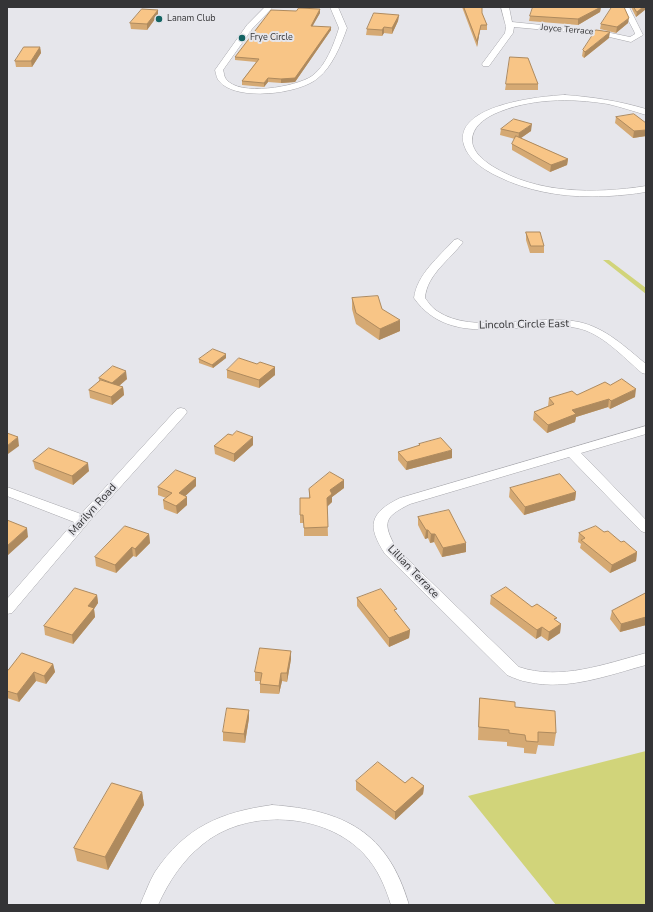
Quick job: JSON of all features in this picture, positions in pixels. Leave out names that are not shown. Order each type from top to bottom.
[{"type":"street","points":[[269,7],[243,36],[219,70],[220,77],[224,83],[247,90],[272,91],[291,88],[314,78],[324,64],[343,28],[334,7]]},
{"type":"street","points":[[486,64],[509,33],[510,24],[505,7]]},
{"type":"street","name":"Joyce Terrace","points":[[510,24],[602,33],[631,40],[639,35],[625,7]]},
{"type":"street","points":[[646,112],[627,106],[595,100],[562,98],[530,101],[503,107],[482,117],[470,130],[468,144],[472,152],[487,166],[505,176],[528,184],[558,191],[583,193],[621,193],[646,189]]},
{"type":"street","name":"Lincoln Circle East","points":[[458,242],[427,277],[418,293],[419,298],[429,310],[446,319],[476,326],[556,322],[579,325],[600,333],[646,370]]},
{"type":"street","name":"Marilyn Road","points":[[7,609],[83,520],[181,412]]},
{"type":"street","name":"Lillian Terrace","points":[[646,430],[405,501],[390,507],[383,514],[379,524],[381,535],[390,551],[513,671],[521,675],[543,680],[583,675],[646,659]]},
{"type":"street","points":[[572,452],[646,528]]},
{"type":"street","points":[[7,491],[83,520]]},
{"type":"street","points":[[149,905],[154,888],[166,868],[182,850],[200,835],[222,824],[244,816],[268,812],[292,813],[316,817],[338,826],[357,838],[374,853],[388,872],[400,905]]},
{"type":"green space","points":[[603,260],[609,260],[646,288],[646,294]]},
{"type":"green space","points":[[646,751],[646,905],[556,905],[468,796]]},
{"type":"building","points":[[464,7],[482,7],[482,13],[487,25],[481,25],[477,41]]},
{"type":"building","points":[[533,7],[601,7],[578,19],[530,16]]},
{"type":"building","points":[[612,7],[624,7],[629,18],[617,27],[601,24]]},
{"type":"building","points":[[634,7],[643,7],[637,12]]},
{"type":"building","points":[[299,8],[320,9],[311,26],[331,27],[295,78],[268,78],[264,83],[242,81],[259,59],[235,57],[271,10],[296,11]]},
{"type":"building","points":[[142,9],[158,10],[147,24],[130,23]]},
{"type":"building","points":[[374,13],[399,15],[392,28],[384,27],[382,30],[367,29]]},
{"type":"building","points":[[596,30],[610,32],[585,52],[583,50]]},
{"type":"building","points":[[24,47],[40,47],[31,61],[15,61]]},
{"type":"building","points":[[510,57],[528,58],[538,84],[506,84]]},
{"type":"building","points":[[634,114],[646,123],[646,130],[634,131],[616,117]]},
{"type":"building","points":[[514,119],[532,124],[519,133],[501,129]]},
{"type":"building","points":[[516,136],[568,159],[551,165],[512,144]]},
{"type":"building","points":[[526,232],[540,232],[544,246],[531,246]]},
{"type":"building","points":[[378,296],[382,309],[400,320],[380,329],[356,313],[352,298]]},
{"type":"building","points":[[213,349],[226,354],[212,365],[199,359]]},
{"type":"building","points":[[239,358],[257,364],[260,362],[275,367],[259,380],[227,370]]},
{"type":"building","points":[[113,366],[126,371],[112,383],[99,378]]},
{"type":"building","points":[[622,379],[636,389],[611,401],[609,399],[572,410],[576,414],[548,425],[534,412],[554,404],[549,398],[572,391],[577,395],[605,382],[610,385]]},
{"type":"building","points":[[101,380],[123,387],[111,397],[89,390]]},
{"type":"building","points":[[237,431],[253,437],[234,454],[214,446],[228,434],[232,435]]},
{"type":"building","points":[[7,433],[18,437],[7,446]]},
{"type":"building","points":[[441,438],[452,450],[407,462],[398,452],[420,445],[419,444]]},
{"type":"building","points":[[49,448],[88,463],[72,476],[33,461]]},
{"type":"building","points":[[176,470],[196,478],[179,493],[187,497],[176,506],[163,500],[172,493],[158,487]]},
{"type":"building","points":[[330,472],[344,480],[330,490],[332,494],[327,498],[328,527],[304,528],[303,515],[300,515],[300,498],[310,498],[309,489]]},
{"type":"building","points":[[560,474],[576,492],[525,507],[510,488]]},
{"type":"building","points":[[449,510],[466,543],[443,548],[435,534],[431,534],[428,530],[426,530],[418,517]]},
{"type":"building","points":[[7,520],[27,528],[7,546]]},
{"type":"building","points":[[125,526],[149,534],[135,549],[132,547],[115,565],[95,557]]},
{"type":"building","points":[[596,526],[604,532],[608,531],[621,542],[624,541],[637,552],[612,565],[581,540],[585,538],[579,533]]},
{"type":"building","points":[[506,587],[532,607],[537,604],[557,618],[554,619],[561,624],[549,632],[542,627],[537,630],[491,596]]},
{"type":"building","points":[[75,588],[97,595],[88,606],[94,608],[72,635],[44,626]]},
{"type":"building","points":[[381,589],[397,609],[394,610],[410,630],[389,638],[357,598]]},
{"type":"building","points":[[646,593],[646,617],[621,624],[612,611]]},
{"type":"building","points":[[260,648],[291,651],[287,673],[281,673],[279,686],[260,684],[262,673],[255,672]]},
{"type":"building","points":[[22,653],[53,664],[44,676],[34,672],[17,694],[7,691],[7,670]]},
{"type":"building","points":[[480,698],[515,702],[515,707],[555,711],[556,733],[538,732],[538,742],[526,741],[525,735],[509,733],[509,730],[479,727]]},
{"type":"building","points":[[227,708],[249,710],[244,734],[223,732]]},
{"type":"building","points":[[378,762],[405,783],[412,777],[424,786],[395,812],[356,781]]},
{"type":"building","points":[[112,783],[142,792],[105,857],[74,848]]},
{"type":"place","name":"Lanam Club","points":[[159,19]]},
{"type":"place","name":"Frye Circle","points":[[242,38]]}]
